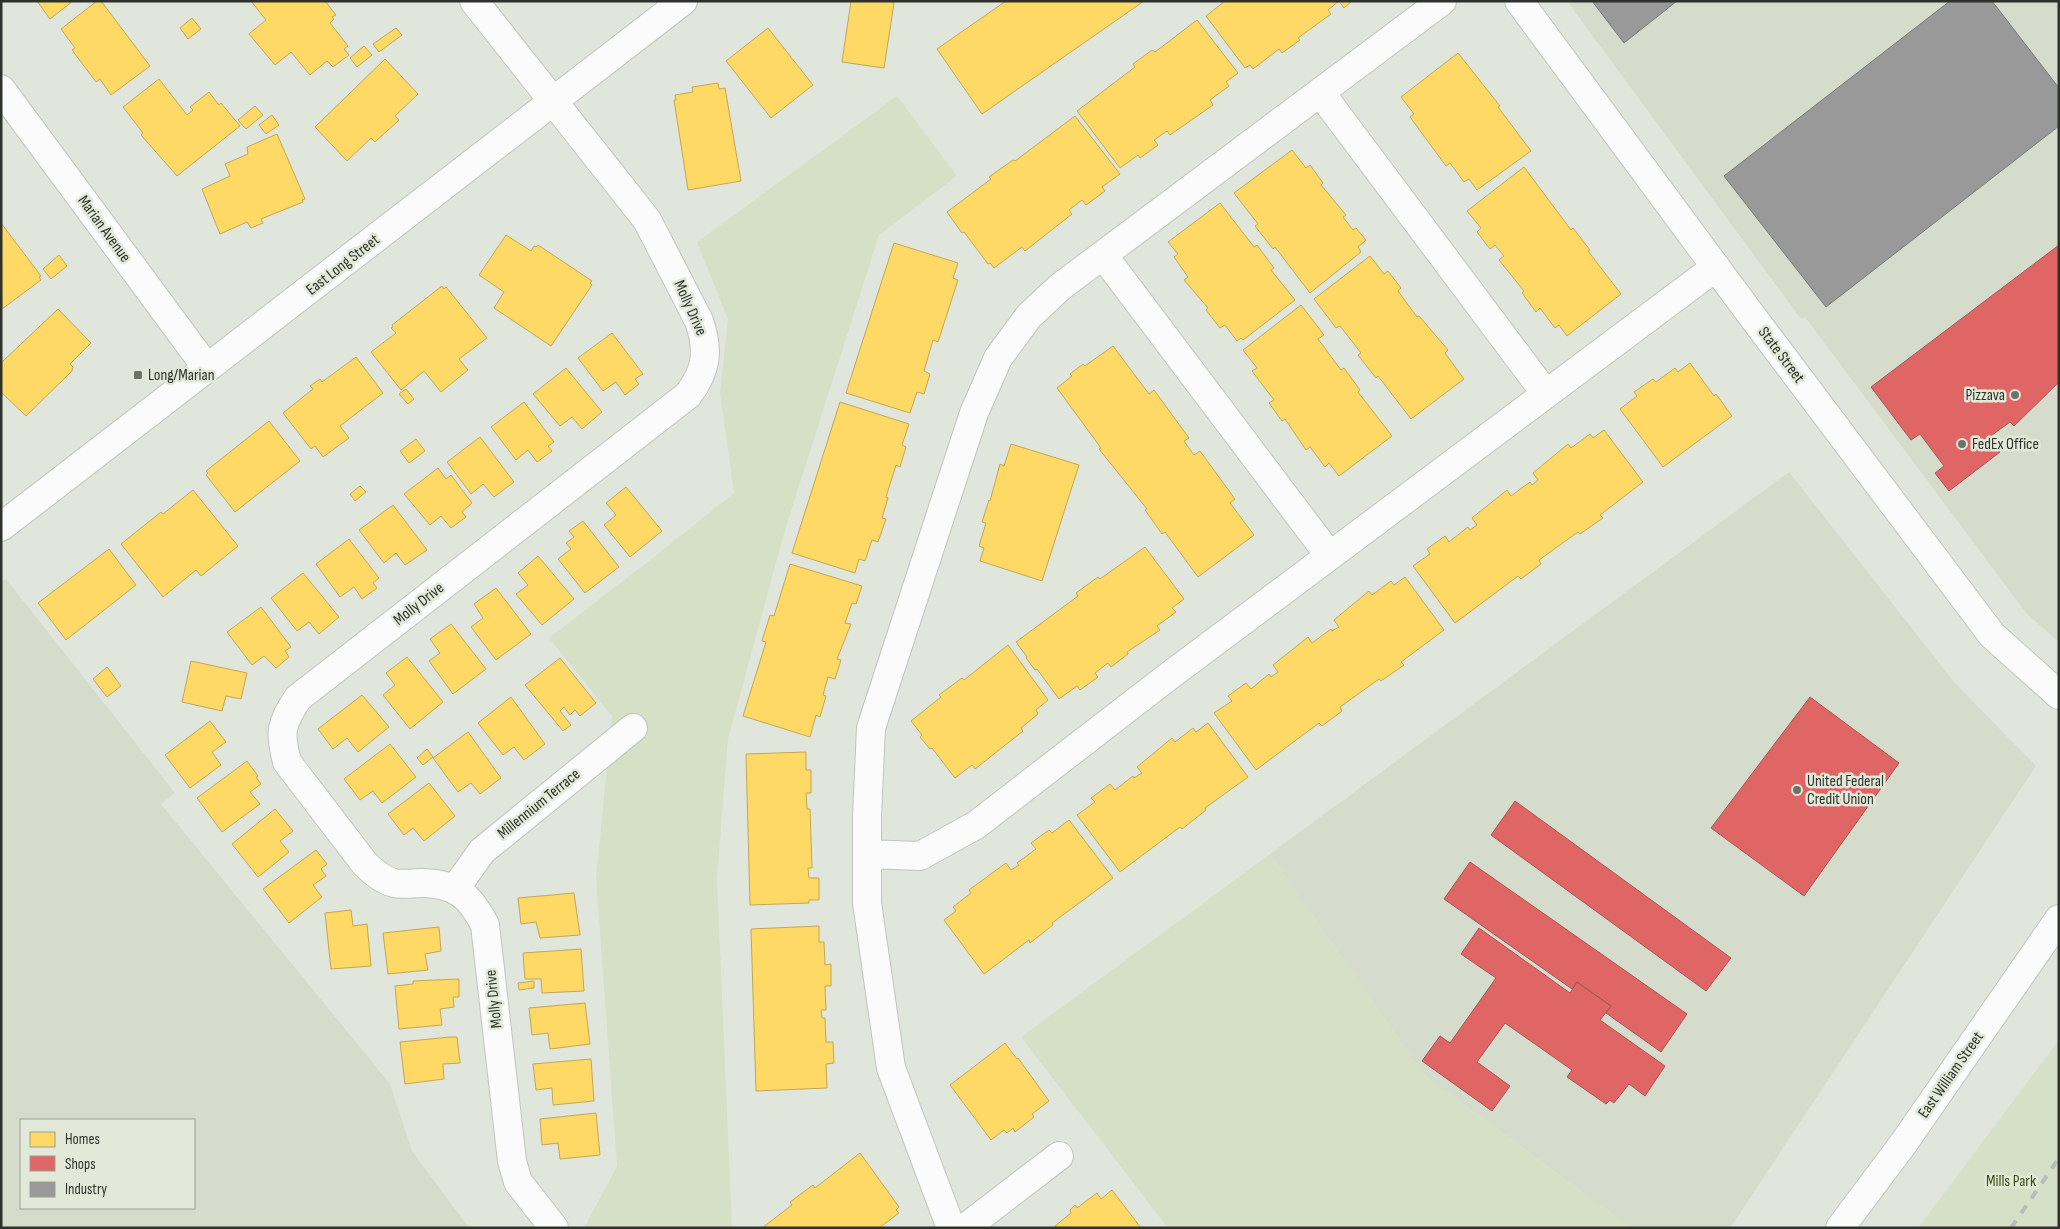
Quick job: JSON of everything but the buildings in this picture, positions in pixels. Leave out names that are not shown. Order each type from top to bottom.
[{"type":"street","name":"Molly Drive","points":[[474,1],[646,220],[699,321],[705,338],[705,362],[699,380],[688,394],[298,698],[284,720],[282,741],[287,762],[365,864],[376,875],[395,884],[434,883],[455,889],[476,906],[486,925],[512,1162],[518,1182],[554,1228]]},
{"type":"street","name":"East Long Street","points":[[1,527],[683,1]]},
{"type":"street","points":[[951,1228],[891,1068],[866,903],[867,854],[871,728],[974,413],[998,358],[1029,316],[1060,287],[1442,1]]},
{"type":"street","name":"State Street","points":[[1519,1],[1716,268],[1992,635],[2059,695]]},
{"type":"street","name":"Marian Avenue","points":[[1,89],[207,368]]},
{"type":"street","points":[[1320,92],[1546,394]]},
{"type":"street","points":[[1103,254],[1329,555]]},
{"type":"street","points":[[867,854],[920,856],[976,825],[1329,555],[1716,268]]},
{"type":"street","name":"Millennium Terrace","points":[[455,889],[482,851],[633,728]]},
{"type":"street","name":"East William Street","points":[[1840,1228],[1904,1144],[2059,919]]},
{"type":"street","points":[[966,1228],[1059,1156]]},
{"type":"shaded area","points":[[1567,1],[2059,1],[2059,642],[2027,614],[1805,317],[1801,319]]},
{"type":"shaded area","points":[[1789,472],[1954,682],[2036,766],[1730,1228],[1631,1228],[1424,1075],[1270,854]]},
{"type":"shaded area","points":[[6,579],[175,793],[161,804],[390,1084],[412,1151],[469,1228],[1,1228],[1,582]]},
{"type":"green space","points":[[897,96],[957,176],[879,235],[785,530],[728,739],[717,879],[732,1228],[584,1228],[617,1166],[596,878],[612,716],[549,638],[734,493],[720,393],[728,319],[697,242]]},
{"type":"green space","points":[[1270,854],[1424,1075],[1631,1228],[1168,1228],[1021,1037]]},
{"type":"green space","name":"Mills Park","points":[[2059,1040],[2059,1228],[1918,1228]]},
{"type":"railway","points":[[2011,1228],[2059,1158]]},
{"type":"place","name":"Long/Marian","points":[[138,375]]},
{"type":"place","name":"Pizzava","points":[[2015,395]]},
{"type":"place","name":"FedEx Office","points":[[1962,444]]},
{"type":"place","name":"United Federal Credit Union","points":[[1797,790]]}]
